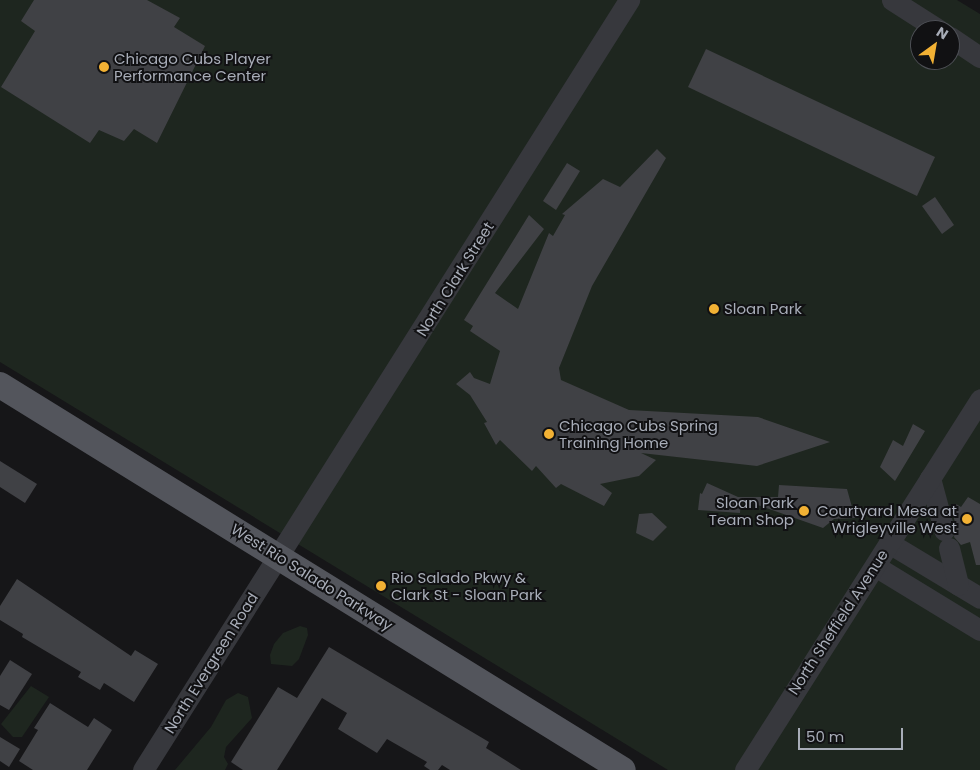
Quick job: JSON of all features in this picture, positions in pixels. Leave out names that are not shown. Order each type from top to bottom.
[{"type":"main road","name":"West Rio Salado Parkway","points":[[0,385],[623,770]]},
{"type":"street","name":"North Clark Street","points":[[279,556],[629,0]]},
{"type":"street","points":[[892,0],[923,20]]},
{"type":"street","points":[[960,44],[980,57]]},
{"type":"street","name":"North Sheffield Avenue","points":[[745,770],[980,399]]},
{"type":"street","points":[[930,478],[958,584]]},
{"type":"street","points":[[889,543],[980,598]]},
{"type":"street","name":"North Evergreen Road","points":[[143,770],[279,556]]},
{"type":"street","points":[[875,566],[980,630]]},
{"type":"shaded area","name":"Chicago Cubs Spring Training Home","points":[[0,0],[957,0],[980,14],[980,770],[668,770],[0,362]]},
{"type":"shaded area","points":[[300,626],[307,628],[308,635],[299,659],[292,666],[271,664],[270,655],[274,644],[283,633]]},
{"type":"shaded area","points":[[31,686],[49,697],[22,737],[13,737],[1,724]]},
{"type":"shaded area","points":[[238,693],[248,697],[252,718],[226,747],[224,757],[228,764],[225,770],[175,770],[211,727],[226,700]]},
{"type":"building","name":"Chicago Cubs Player Performance Center","points":[[34,0],[147,0],[180,18],[174,27],[205,46],[157,143],[134,129],[124,141],[99,130],[90,143],[1,87],[35,31],[21,21]]},
{"type":"building","points":[[706,49],[935,157],[917,196],[688,87]]},
{"type":"building","points":[[657,149],[666,158],[592,286],[559,368],[561,380],[629,410],[758,417],[830,442],[757,466],[641,453],[656,460],[639,476],[600,484],[612,493],[604,506],[561,484],[556,488],[536,466],[532,471],[500,440],[496,445],[484,423],[487,422],[470,395],[456,384],[470,372],[474,378],[490,384],[500,351],[470,331],[473,326],[464,320],[529,215],[544,229],[495,293],[518,309],[549,233],[553,236],[565,215],[562,214],[603,179],[620,187]]},
{"type":"building","points":[[567,163],[580,171],[556,210],[543,201]]},
{"type":"building","points":[[935,197],[954,225],[942,234],[922,206]]},
{"type":"building","points":[[913,424],[925,431],[895,481],[880,467],[893,440],[903,446]]},
{"type":"building","points":[[0,461],[37,484],[25,503],[0,487]]},
{"type":"building","points":[[707,483],[738,497],[778,497],[779,485],[847,489],[855,518],[834,519],[823,528],[741,499],[740,513],[698,510],[700,493],[702,494]]},
{"type":"building","name":"Courtyard Mesa at Wrigleyville West","points":[[968,497],[980,504],[980,565],[976,565],[970,542],[961,545],[954,537],[956,527],[952,510],[956,504],[961,507]]},
{"type":"building","points":[[652,513],[667,527],[653,541],[636,533],[639,514]]},
{"type":"building","points":[[17,579],[131,656],[135,650],[158,664],[134,702],[104,683],[100,690],[78,677],[81,672],[22,637],[23,634],[0,620],[0,606]]},
{"type":"building","points":[[329,647],[489,742],[486,748],[521,770],[450,770],[442,765],[438,770],[430,770],[424,766],[427,762],[387,739],[377,753],[338,729],[347,713],[322,698],[277,770],[243,770],[231,762],[278,687],[297,698]]},
{"type":"building","points":[[10,660],[32,674],[9,710],[0,705],[0,676]]},
{"type":"building","points":[[50,703],[88,727],[94,718],[112,730],[87,770],[33,770],[19,761],[38,730],[34,728]]},
{"type":"building","points":[[0,737],[20,749],[9,767],[0,761]]},
{"type":"place","name":"Chicago Cubs Player Performance Center","points":[[104,67]]},
{"type":"place","name":"Sloan Park","points":[[714,309]]},
{"type":"place","name":"Chicago Cubs Spring Training Home","points":[[549,434]]},
{"type":"place","name":"Sloan Park Team Shop","points":[[804,511]]},
{"type":"place","name":"Courtyard Mesa at Wrigleyville West","points":[[967,519]]},
{"type":"place","name":"Rio Salado Pkwy & Clark St - Sloan Park","points":[[381,586]]}]
